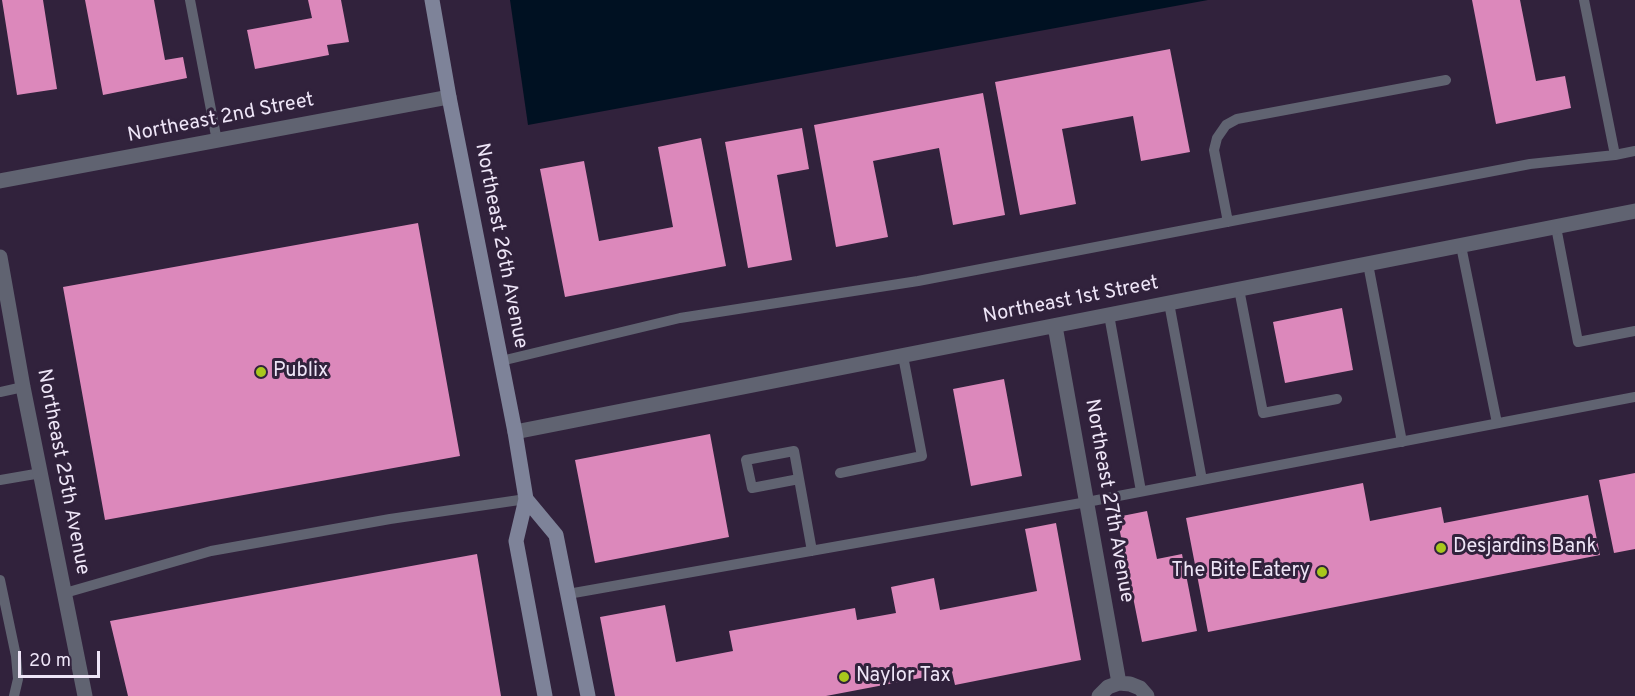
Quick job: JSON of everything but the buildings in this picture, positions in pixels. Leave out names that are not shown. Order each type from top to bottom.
[{"type":"street","name":"Northeast 26th Avenue","points":[[432,0],[449,97],[516,432],[526,499],[516,541],[545,696]]},
{"type":"street","name":"Northeast 2nd Street","points":[[0,181],[449,97]]},
{"type":"street","name":"Northeast 1st Street","points":[[516,432],[1635,211]]},
{"type":"street","name":"Northeast 25th Avenue","points":[[0,257],[7,332],[23,387],[85,696]]},
{"type":"street","name":"Northeast 27th Avenue","points":[[1055,326],[1119,683]]},
{"type":"street","points":[[526,499],[556,535],[588,696]]},
{"type":"street","points":[[1099,696],[1108,687],[1119,683],[1140,688],[1147,696]]},
{"type":"lane","points":[[190,0],[217,141]]},
{"type":"lane","points":[[1584,0],[1615,155]]},
{"type":"lane","points":[[1228,222],[1214,150],[1217,138],[1226,125],[1237,118],[1446,80]]},
{"type":"lane","points":[[501,361],[680,318],[918,281],[1530,164],[1635,151]]},
{"type":"lane","points":[[1556,227],[1578,342],[1635,330]]},
{"type":"lane","points":[[1461,246],[1497,423]]},
{"type":"lane","points":[[1368,264],[1402,442]]},
{"type":"lane","points":[[1239,289],[1263,413],[1337,399]]},
{"type":"lane","points":[[1169,303],[1202,480]]},
{"type":"lane","points":[[1109,315],[1141,491]]},
{"type":"lane","points":[[840,473],[922,456],[903,356]]},
{"type":"lane","points":[[0,392],[23,387]]},
{"type":"lane","points":[[568,594],[1087,502],[1635,397]]},
{"type":"lane","points":[[799,479],[752,488],[747,460],[794,451],[812,551]]},
{"type":"lane","points":[[0,480],[41,473]]},
{"type":"lane","points":[[65,593],[211,551],[390,519],[526,499]]},
{"type":"lane","points":[[0,580],[6,634],[18,679],[14,696]]},
{"type":"water","points":[[510,0],[1208,0],[528,125]]},
{"type":"place","name":"Publix","points":[[261,372]]},
{"type":"place","name":"Desjardins Bank","points":[[1441,548]]},
{"type":"place","name":"The Bite Eatery","points":[[1322,572]]},
{"type":"place","name":"Naylor Tax","points":[[844,677]]}]
